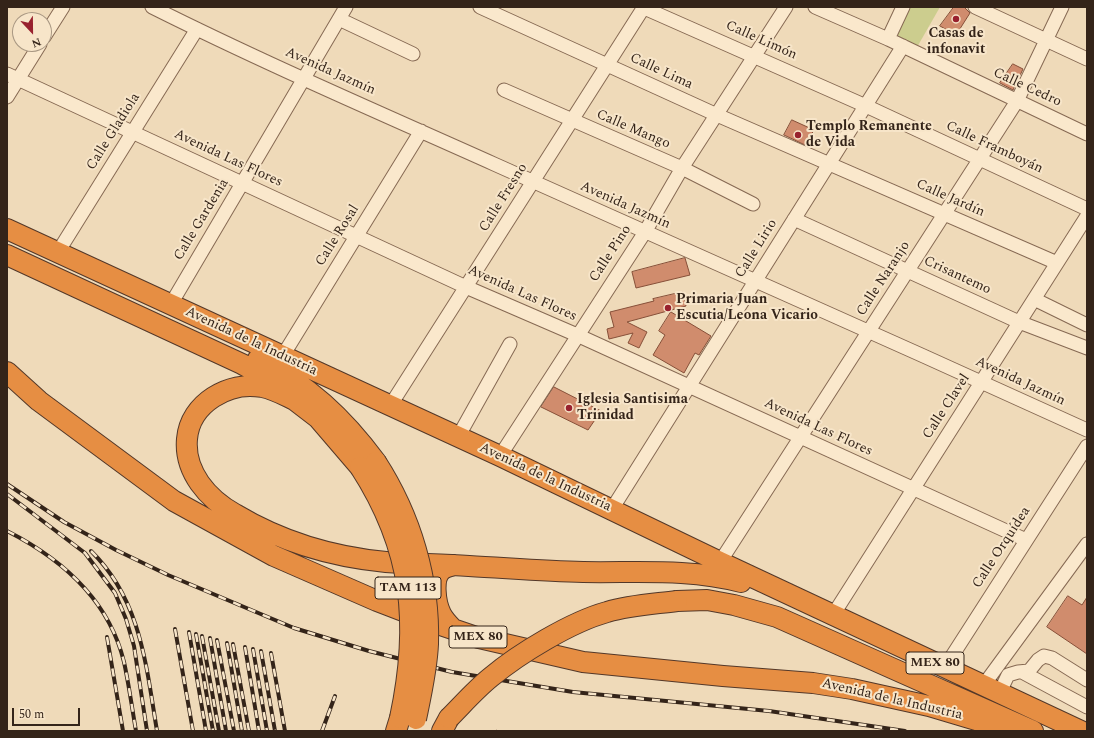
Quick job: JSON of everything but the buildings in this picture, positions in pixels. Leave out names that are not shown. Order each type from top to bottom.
[{"type":"highway","name":"Avenida de la Industria","points":[[7,229],[171,304],[282,357],[500,456],[720,562],[1081,731]]},
{"type":"highway","points":[[7,255],[242,364],[262,375],[301,403]]},
{"type":"highway","points":[[171,304],[192,324],[274,367],[302,385],[326,404],[345,423],[368,465]]},
{"type":"highway","name":"Avenida de la Industria","points":[[7,372],[39,401],[174,501],[274,556],[377,601],[453,629],[479,638],[583,662],[723,676],[813,683],[852,688],[929,706],[1013,731]]},
{"type":"highway","points":[[301,403],[264,387],[252,386],[230,389],[219,392],[207,401],[193,420],[187,433],[187,456],[203,489],[226,509],[260,529],[314,548],[385,562],[581,572],[683,572],[729,578],[790,595]]},
{"type":"highway","name":"TAM 113","points":[[301,403],[368,465],[376,492],[387,516],[406,575],[410,602],[410,656],[406,725]]},
{"type":"highway","points":[[453,629],[446,622],[439,608],[437,578],[442,570],[454,565]]},
{"type":"highway","points":[[446,724],[490,678],[512,661],[574,624],[607,612],[641,605],[707,600],[734,605],[777,617],[1033,731]]},
{"type":"street","points":[[52,24],[63,7]]},
{"type":"street","name":"Avenida Jazmín","points":[[152,7],[421,131],[755,281],[869,330],[1087,430]]},
{"type":"street","name":"Calle Gardenia","points":[[171,304],[346,7]]},
{"type":"street","name":"Calle Lima","points":[[480,7],[502,11],[608,65],[829,164]]},
{"type":"street","name":"Calle Limón","points":[[643,7],[866,106]]},
{"type":"street","name":"Calle Fresno","points":[[390,406],[608,65],[643,7]]},
{"type":"street","name":"Calle Pino","points":[[500,456],[645,232],[682,168],[786,7]]},
{"type":"street","points":[[888,39],[903,7]]},
{"type":"street","points":[[976,7],[1087,59]]},
{"type":"street","name":"Calle Naranjo","points":[[720,562],[1017,101],[1062,7]]},
{"type":"street","name":"Calle Cedro","points":[[821,8],[1087,134]]},
{"type":"street","points":[[339,19],[413,54]]},
{"type":"street","name":"Calle Gladiola","points":[[58,252],[197,29]]},
{"type":"street","name":"Calle Lirio","points":[[612,509],[903,46]]},
{"type":"street","points":[[7,97],[13,76],[33,52]]},
{"type":"street","name":"Avenida Las Flores","points":[[13,76],[466,287],[577,335],[1026,540]]},
{"type":"street","name":"Calle Mango","points":[[504,90],[682,168],[752,204]]},
{"type":"street","name":"Calle Framboyán","points":[[866,106],[1087,209]]},
{"type":"street","name":"Calle Rosal","points":[[282,357],[421,131]]},
{"type":"street","name":"Calle Jardín","points":[[829,164],[1057,263]]},
{"type":"street","name":"Calle Clavel","points":[[833,615],[1087,216]]},
{"type":"street","name":"Crisantemo","points":[[794,219],[1019,322],[1087,348]]},
{"type":"street","points":[[1034,299],[1087,325]]},
{"type":"street","points":[[458,437],[510,344]]},
{"type":"street","name":"Calle Orquídea","points":[[945,667],[1087,446]]},
{"type":"street","points":[[991,690],[1087,544]]},
{"type":"street","points":[[991,690],[1008,675],[1031,670],[1040,658],[1048,656],[1087,680]]},
{"type":"street","points":[[1022,672],[1087,707]]},
{"type":"green space","points":[[909,7],[940,7],[916,49],[894,36]]},
{"type":"railway","points":[[7,484],[64,522],[116,550],[168,575],[294,628],[369,651],[452,672],[573,692],[769,711],[905,731]]},
{"type":"railway","points":[[7,494],[85,553],[115,593],[126,619],[134,646],[147,731]]},
{"type":"railway","points":[[7,531],[27,542],[64,568],[95,601],[107,619],[117,640],[124,662],[136,731]]},
{"type":"railway","points":[[91,551],[108,570],[121,591],[131,612],[139,635],[157,731]]},
{"type":"railway","points":[[175,629],[193,731]]},
{"type":"railway","points":[[189,632],[206,731]]},
{"type":"railway","points":[[196,634],[213,731]]},
{"type":"railway","points":[[202,636],[219,731]]},
{"type":"railway","points":[[107,637],[123,731]]},
{"type":"railway","points":[[210,638],[226,731]]},
{"type":"railway","points":[[217,640],[234,731]]},
{"type":"railway","points":[[227,643],[242,731]]},
{"type":"railway","points":[[233,644],[249,731]]},
{"type":"railway","points":[[245,647],[259,731]]},
{"type":"railway","points":[[253,649],[267,731]]},
{"type":"railway","points":[[261,651],[275,731]]},
{"type":"railway","points":[[271,653],[285,731]]},
{"type":"railway","points":[[322,731],[335,696]]},
{"type":"place","name":"Casas de infonavit","points":[[956,19]]},
{"type":"place","name":"Templo Remanente de Vida","points":[[798,135]]},
{"type":"place","name":"Primaria Juan Escutia/Leona Vicario","points":[[668,308]]},
{"type":"place","name":"Iglesia Santisima Trinidad","points":[[569,408]]}]
